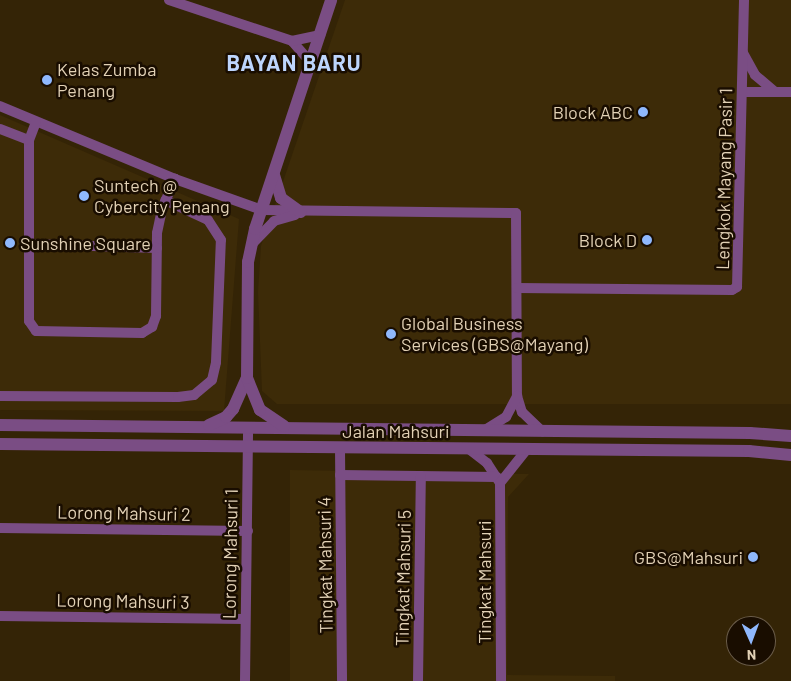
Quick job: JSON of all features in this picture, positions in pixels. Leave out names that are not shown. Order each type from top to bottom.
[{"type":"street","points":[[169,0],[292,41],[320,35]]},
{"type":"street","points":[[289,428],[268,418],[260,410],[247,378],[250,248],[331,0]]},
{"type":"street","name":"Lengkok Mayang Pasir 1","points":[[517,288],[732,290],[737,287],[744,0]]},
{"type":"street","points":[[292,41],[310,62]]},
{"type":"street","points":[[742,51],[755,75],[775,92]]},
{"type":"street","points":[[742,92],[791,92]]},
{"type":"street","points":[[0,106],[175,179],[262,210],[304,212],[516,213],[517,396],[522,412],[542,431]]},
{"type":"street","points":[[36,122],[29,140],[29,321],[36,331],[142,333],[152,328],[156,316],[157,248],[166,200],[175,179]]},
{"type":"street","points":[[0,129],[29,140]]},
{"type":"street","points":[[274,175],[281,198],[304,212]]},
{"type":"street","points":[[0,396],[178,397],[194,395],[212,380],[216,362],[221,240],[208,220],[166,200]]},
{"type":"street","points":[[250,248],[257,236],[274,221],[304,212]]},
{"type":"street","points":[[29,244],[157,248]]},
{"type":"street","points":[[202,427],[226,417],[247,378]]},
{"type":"street","points":[[485,430],[506,417],[517,396]]},
{"type":"street","name":"Jalan Mahsuri","points":[[0,425],[750,433],[791,436]]},
{"type":"street","name":"Lorong Mahsuri 1","points":[[245,681],[248,428]]},
{"type":"street","name":"Jalan Mahsuri","points":[[0,444],[749,451],[791,456]]},
{"type":"street","name":"Tingkat Mahsuri 4","points":[[340,448],[342,681]]},
{"type":"street","points":[[469,449],[488,463],[498,480]]},
{"type":"street","points":[[498,480],[526,449]]},
{"type":"street","points":[[340,475],[421,476],[498,480]]},
{"type":"street","name":"Tingkat Mahsuri 5","points":[[418,681],[421,476]]},
{"type":"street","name":"Tingkat Mahsuri","points":[[498,480],[501,681]]},
{"type":"street","name":"Lorong Mahsuri 2","points":[[0,528],[248,531]]},
{"type":"street","name":"Lorong Mahsuri 3","points":[[0,616],[245,619]]},
{"type":"shaded area","points":[[345,0],[791,0],[791,404],[277,404],[262,391],[258,292],[261,246]]},
{"type":"shaded area","points":[[0,115],[239,219],[224,411],[0,410]]},
{"type":"shaded area","points":[[290,470],[529,474],[508,497],[507,675],[615,676],[615,681],[290,681]]},
{"type":"place","name":"Kelas Zumba Penang","points":[[47,80]]},
{"type":"place","name":"Block ABC","points":[[643,112]]},
{"type":"place","name":"Suntech @ Cybercity Penang","points":[[84,196]]},
{"type":"place","name":"Block D","points":[[647,240]]},
{"type":"place","name":"Sunshine Square","points":[[10,243]]},
{"type":"place","name":"Global Business Services (GBS@Mayang)","points":[[391,334]]},
{"type":"place","name":"GBS@Mahsuri","points":[[753,557]]},
{"type":"district","name":"BAYAN BARU","points":[[294,63]]}]
